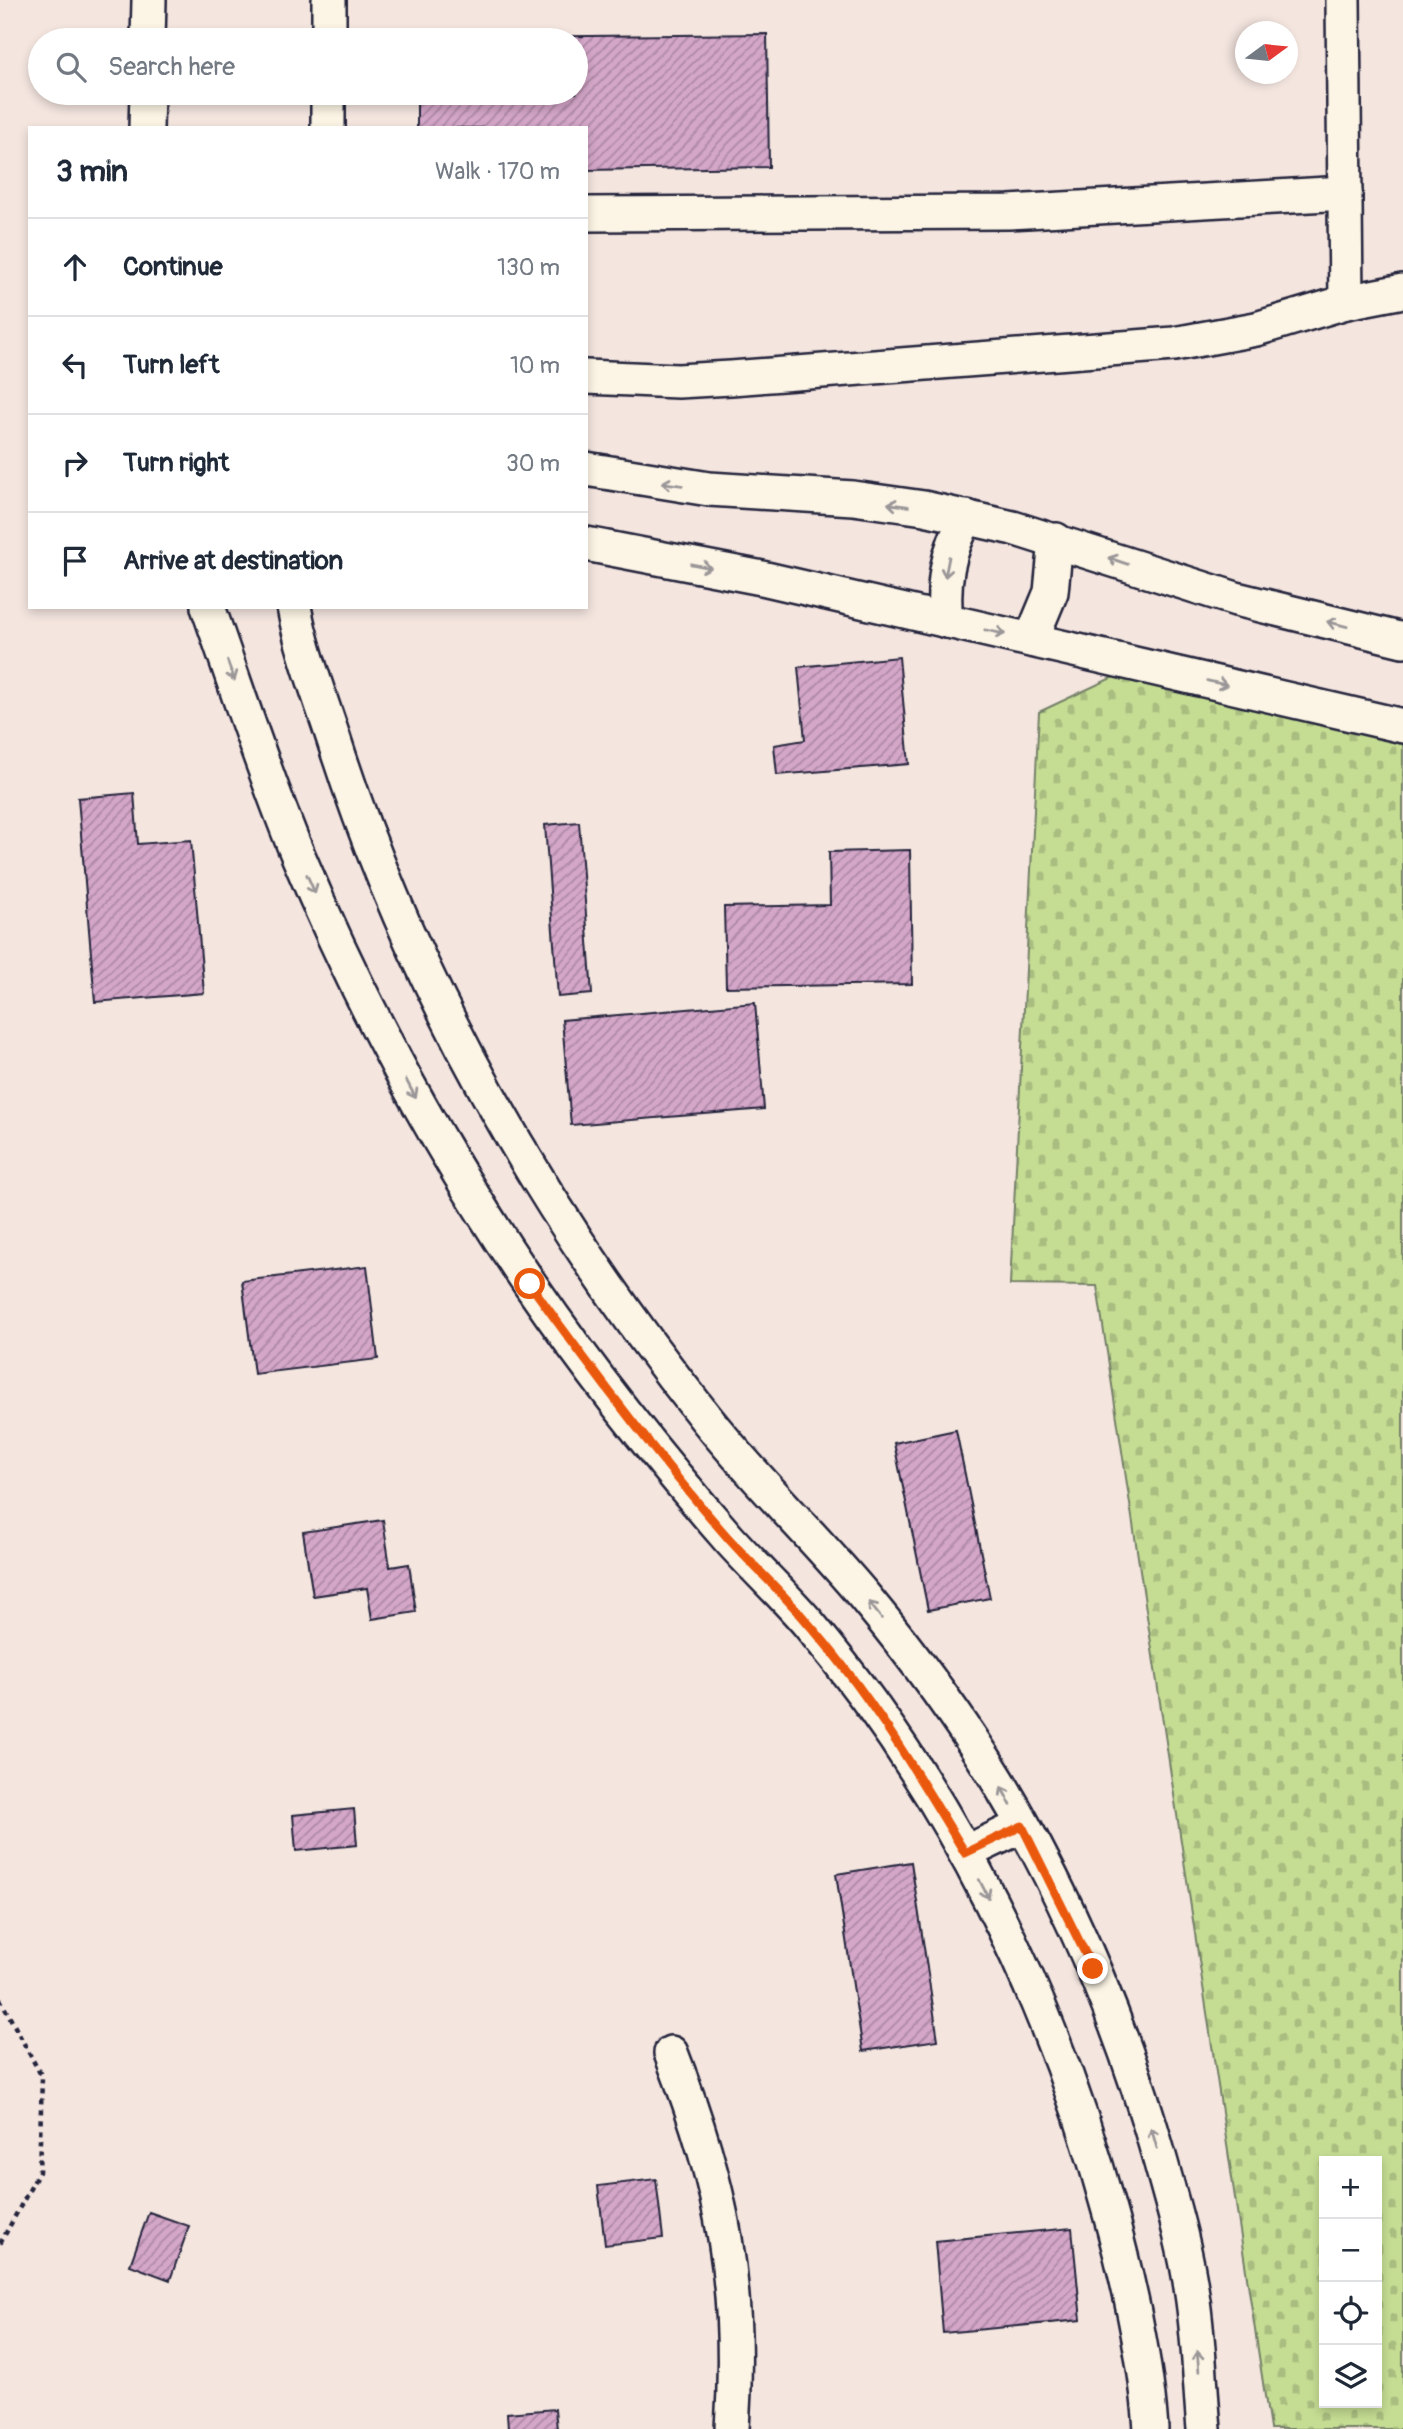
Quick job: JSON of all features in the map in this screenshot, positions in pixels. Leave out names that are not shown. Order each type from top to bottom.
[{"type":"street","points":[[148,28],[149,0]]},
{"type":"street","points":[[328,28],[329,0]]},
{"type":"street","points":[[1343,0],[1346,302]]},
{"type":"street","points":[[146,126],[147,105]]},
{"type":"street","points":[[328,105],[328,126]]},
{"type":"street","points":[[588,214],[1009,212],[1346,193]]},
{"type":"street","points":[[588,377],[678,381],[731,379],[1174,344],[1255,328],[1346,302],[1403,291]]},
{"type":"street","points":[[588,470],[709,489],[853,498],[967,517],[1056,540],[1199,588],[1403,640]]},
{"type":"street","points":[[946,621],[945,575],[957,535],[967,517]]},
{"type":"street","points":[[1031,640],[1051,592],[1056,540]]},
{"type":"street","points":[[588,544],[762,578],[1403,726]]},
{"type":"street","points":[[209,609],[296,849],[335,940],[419,1105],[476,1201],[586,1362],[652,1448],[732,1542],[807,1621],[864,1695],[917,1773],[965,1853],[1047,2022],[1075,2099],[1122,2257],[1138,2337],[1150,2429]]},
{"type":"street","points":[[294,609],[360,823],[403,926],[506,1125],[567,1226],[634,1324],[714,1428],[782,1508],[863,1594],[917,1664],[998,1782],[1022,1826],[1093,1969],[1125,2048],[1152,2128],[1175,2210],[1192,2293],[1204,2429]]},
{"type":"street","points":[[965,1853],[1022,1826]]},
{"type":"street","points":[[671,2053],[700,2128],[721,2206],[733,2286],[736,2366],[732,2429]]},
{"type":"path","points":[[0,1999],[42,2077],[39,2172],[0,2244]]},
{"type":"green space","points":[[1126,671],[1403,728],[1403,2429],[1270,2429],[1097,1286],[1010,1285],[1039,712]]},
{"type":"building","points":[[767,34],[769,167],[588,170],[588,126],[417,126],[417,105],[588,105],[588,36]]},
{"type":"building","points":[[899,657],[909,764],[777,775],[774,745],[805,740],[798,667]]},
{"type":"building","points":[[134,793],[138,844],[191,840],[204,993],[95,1002],[78,798]]},
{"type":"building","points":[[579,822],[592,994],[558,997],[545,825]]},
{"type":"building","points":[[910,850],[912,984],[726,987],[724,907],[830,905],[829,852]]},
{"type":"building","points":[[755,1003],[764,1109],[571,1125],[562,1020]]},
{"type":"building","points":[[367,1266],[378,1359],[254,1374],[242,1281]]},
{"type":"building","points":[[956,1430],[990,1598],[928,1610],[894,1443]]},
{"type":"building","points":[[383,1520],[390,1567],[409,1564],[416,1612],[372,1619],[367,1588],[313,1596],[303,1532]]},
{"type":"building","points":[[354,1809],[357,1845],[296,1851],[293,1815]]},
{"type":"building","points":[[911,1862],[938,2040],[863,2051],[836,1874]]},
{"type":"building","points":[[656,2179],[663,2238],[605,2245],[598,2186]]},
{"type":"building","points":[[149,2212],[189,2226],[170,2280],[130,2265]]},
{"type":"building","points":[[1072,2228],[1081,2320],[943,2333],[935,2241]]},
{"type":"building","points":[[555,2409],[557,2429],[508,2429],[507,2413]]},
{"type":"route","points":[[530,1284],[593,1373],[660,1459],[732,1542],[807,1621],[864,1695],[917,1773],[965,1853],[1022,1826],[1056,1889],[1093,1969]]}]
